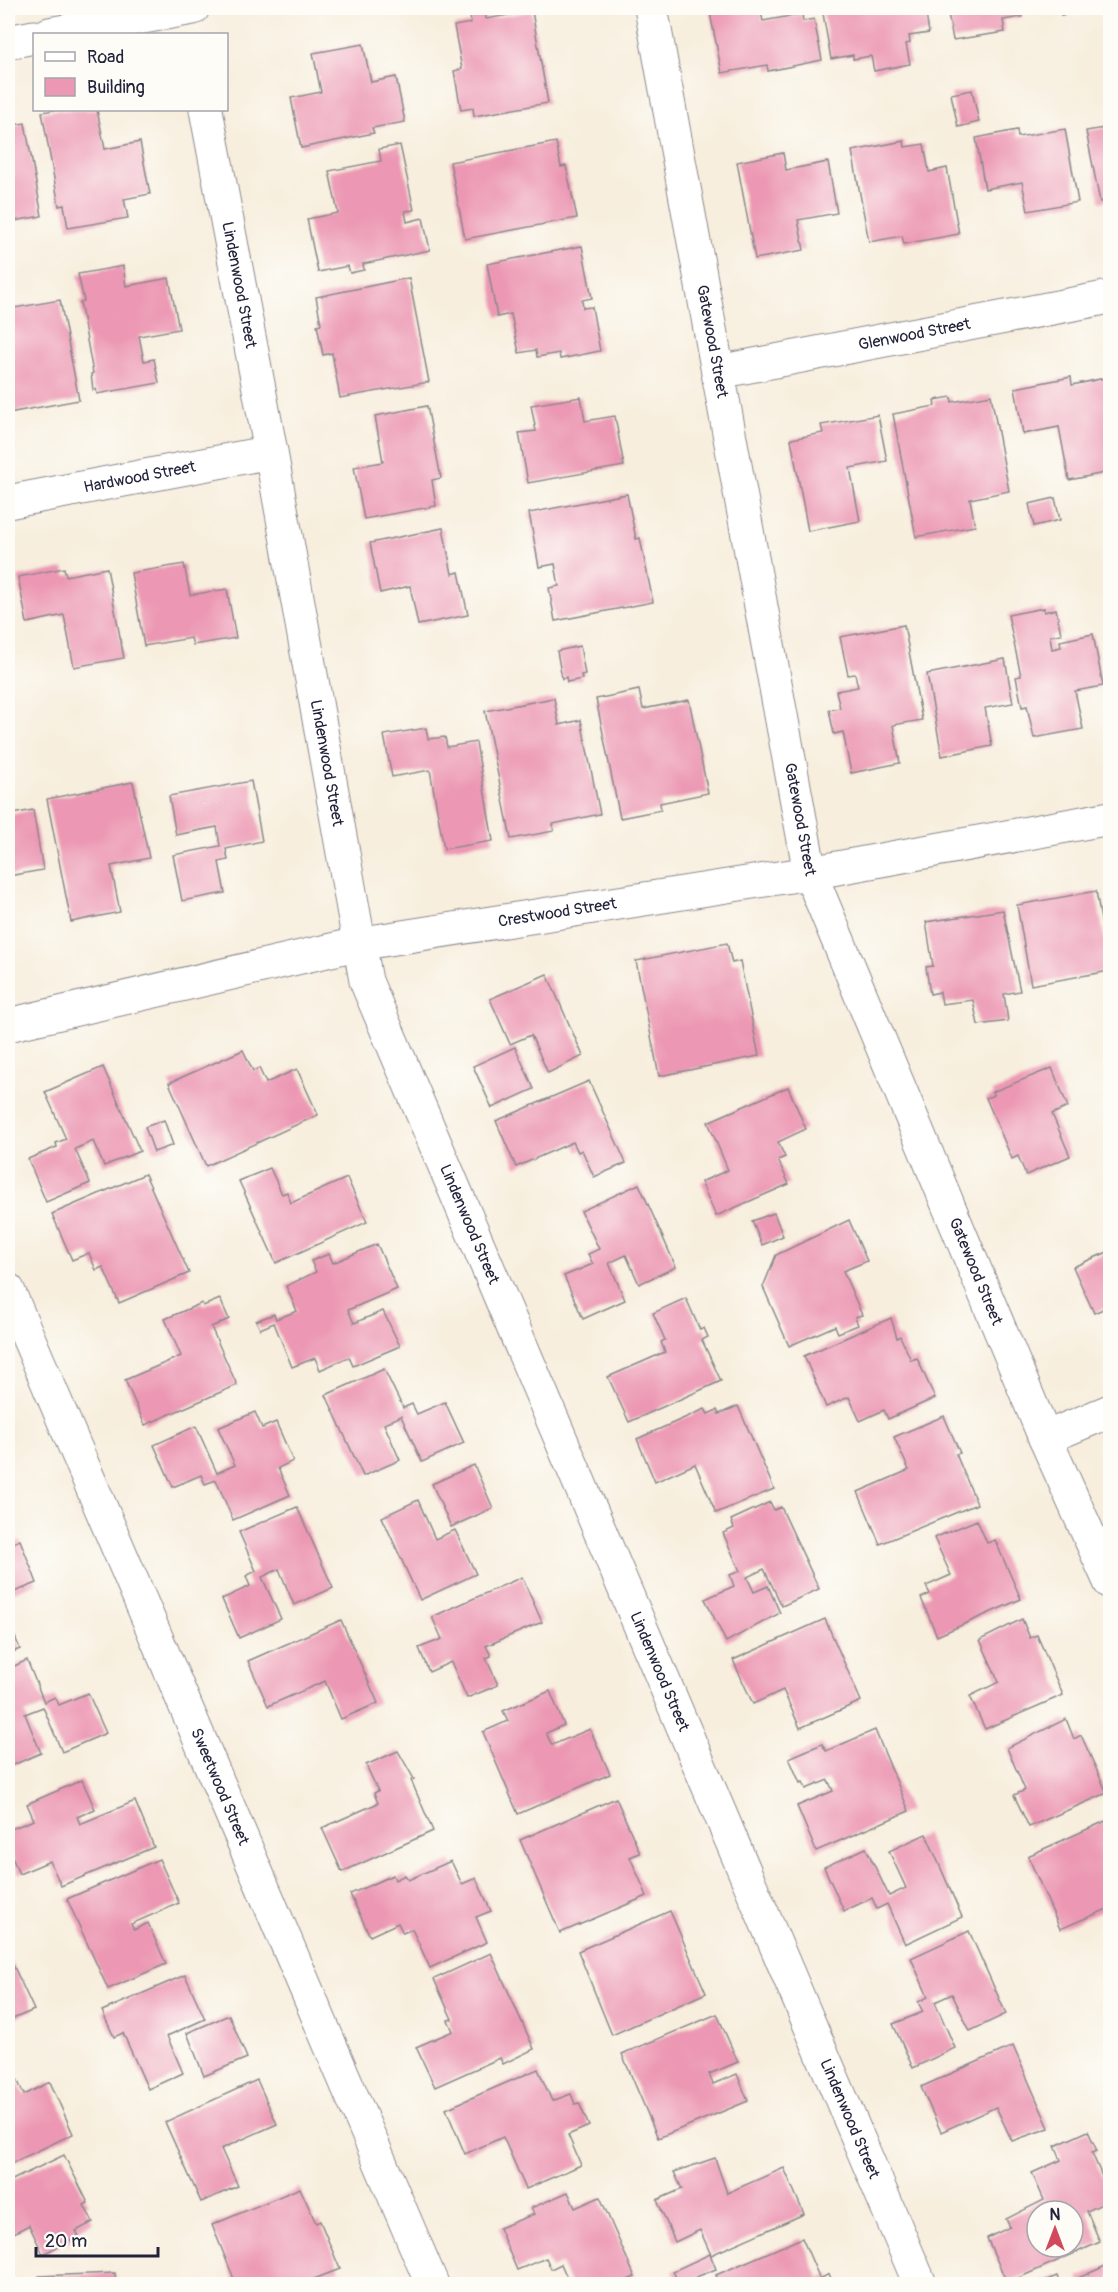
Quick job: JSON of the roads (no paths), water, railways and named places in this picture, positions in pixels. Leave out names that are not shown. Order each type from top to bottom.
[{"type":"street","name":"Gatewood Street","points":[[651,8],[810,873],[1045,1438],[1110,1582]]},
{"type":"street","points":[[57,33],[190,17]]},
{"type":"street","points":[[8,42],[33,37]]},
{"type":"street","name":"Lindenwood Street","points":[[206,111],[272,452],[357,944],[366,981],[920,2284]]},
{"type":"street","name":"Glenwood Street","points":[[718,372],[1110,297]]},
{"type":"street","name":"Hardwood Street","points":[[8,502],[272,452]]},
{"type":"street","name":"Crestwood Street","points":[[8,1025],[357,944],[810,873],[1110,818]]},
{"type":"street","name":"Sweetwood Street","points":[[8,1290],[432,2284]]},
{"type":"street","points":[[1045,1438],[1110,1411]]}]
